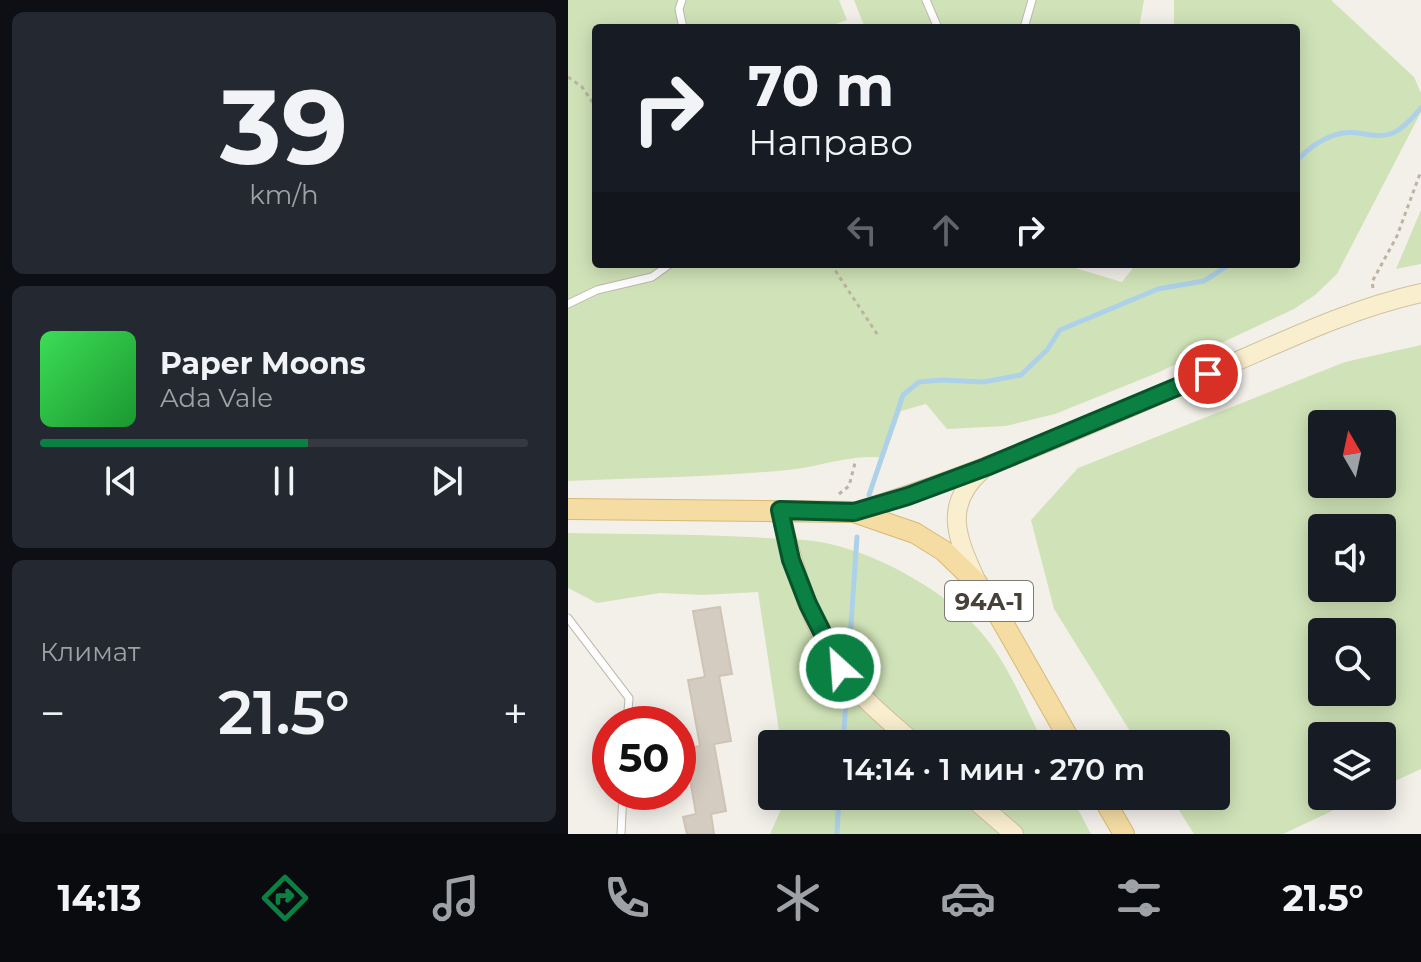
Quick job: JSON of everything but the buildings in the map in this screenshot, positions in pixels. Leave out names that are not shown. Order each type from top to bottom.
[{"type":"main road","name":"94А-1","points":[[568,509],[780,510],[852,504],[915,533],[944,551],[977,583],[1064,730]]},
{"type":"main road","points":[[1110,810],[1124,834]]},
{"type":"street","points":[[852,504],[908,496],[986,467],[1352,312],[1421,293]]},
{"type":"street","points":[[977,583],[957,530],[956,512],[961,495],[970,481],[986,467]]},
{"type":"street","points":[[780,510],[791,560],[808,604],[840,668],[854,687],[900,730]]},
{"type":"street","points":[[986,810],[1014,834]]},
{"type":"lane","points":[[682,0],[679,9],[682,24]]},
{"type":"lane","points":[[926,0],[936,24]]},
{"type":"lane","points":[[1025,24],[1032,0]]},
{"type":"lane","points":[[568,304],[597,290],[652,277],[664,268]]},
{"type":"lane","points":[[568,618],[629,698],[628,706]]},
{"type":"lane","points":[[621,834],[622,810]]},
{"type":"path","points":[[568,77],[582,87],[592,101]]},
{"type":"path","points":[[1378,305],[1372,282],[1397,236],[1421,171]]},
{"type":"path","points":[[834,268],[879,337]]},
{"type":"path","points":[[852,504],[836,496],[849,486],[855,463]]},
{"type":"green space","points":[[568,0],[839,0],[847,20],[836,24],[592,24],[592,268],[1075,268],[1122,282],[1133,268],[1300,268],[1300,24],[1174,24],[1174,0],[1331,0],[1414,77],[1421,93],[1421,112],[1337,274],[1294,309],[1157,373],[1055,414],[1006,426],[947,429],[926,404],[901,411],[884,458],[860,457],[761,472],[568,481]]},
{"type":"green space","points":[[854,0],[1144,0],[1140,24],[863,24]]},
{"type":"green space","points":[[1421,210],[1421,264],[1396,269]]},
{"type":"green space","points":[[1421,345],[1421,769],[1396,781],[1396,722],[1308,722],[1308,810],[1334,810],[1283,834],[1194,834],[1179,810],[1230,810],[1230,730],[1129,730],[1054,609],[1031,520],[1078,468],[1345,362]]},
{"type":"green space","points":[[568,533],[801,540],[850,550],[915,579],[971,621],[1002,662],[1037,730],[779,730],[758,592],[703,595],[660,593],[597,603],[568,588]]},
{"type":"green space","points":[[781,810],[1078,810],[1091,834],[770,834]]},
{"type":"waterway","points":[[1300,158],[1317,143],[1336,135],[1349,132],[1381,136],[1393,133],[1421,108]]},
{"type":"waterway","points":[[869,495],[903,395],[919,382],[984,382],[1021,375],[1047,350],[1060,330],[1158,289],[1204,281],[1224,268]]},
{"type":"waterway","points":[[848,668],[857,537]]},
{"type":"waterway","points":[[844,730],[847,686]]},
{"type":"waterway","points":[[837,834],[838,810]]},
{"type":"route","points":[[840,668],[808,604],[791,560],[780,510],[854,512],[908,496],[986,467],[1208,374]]}]
